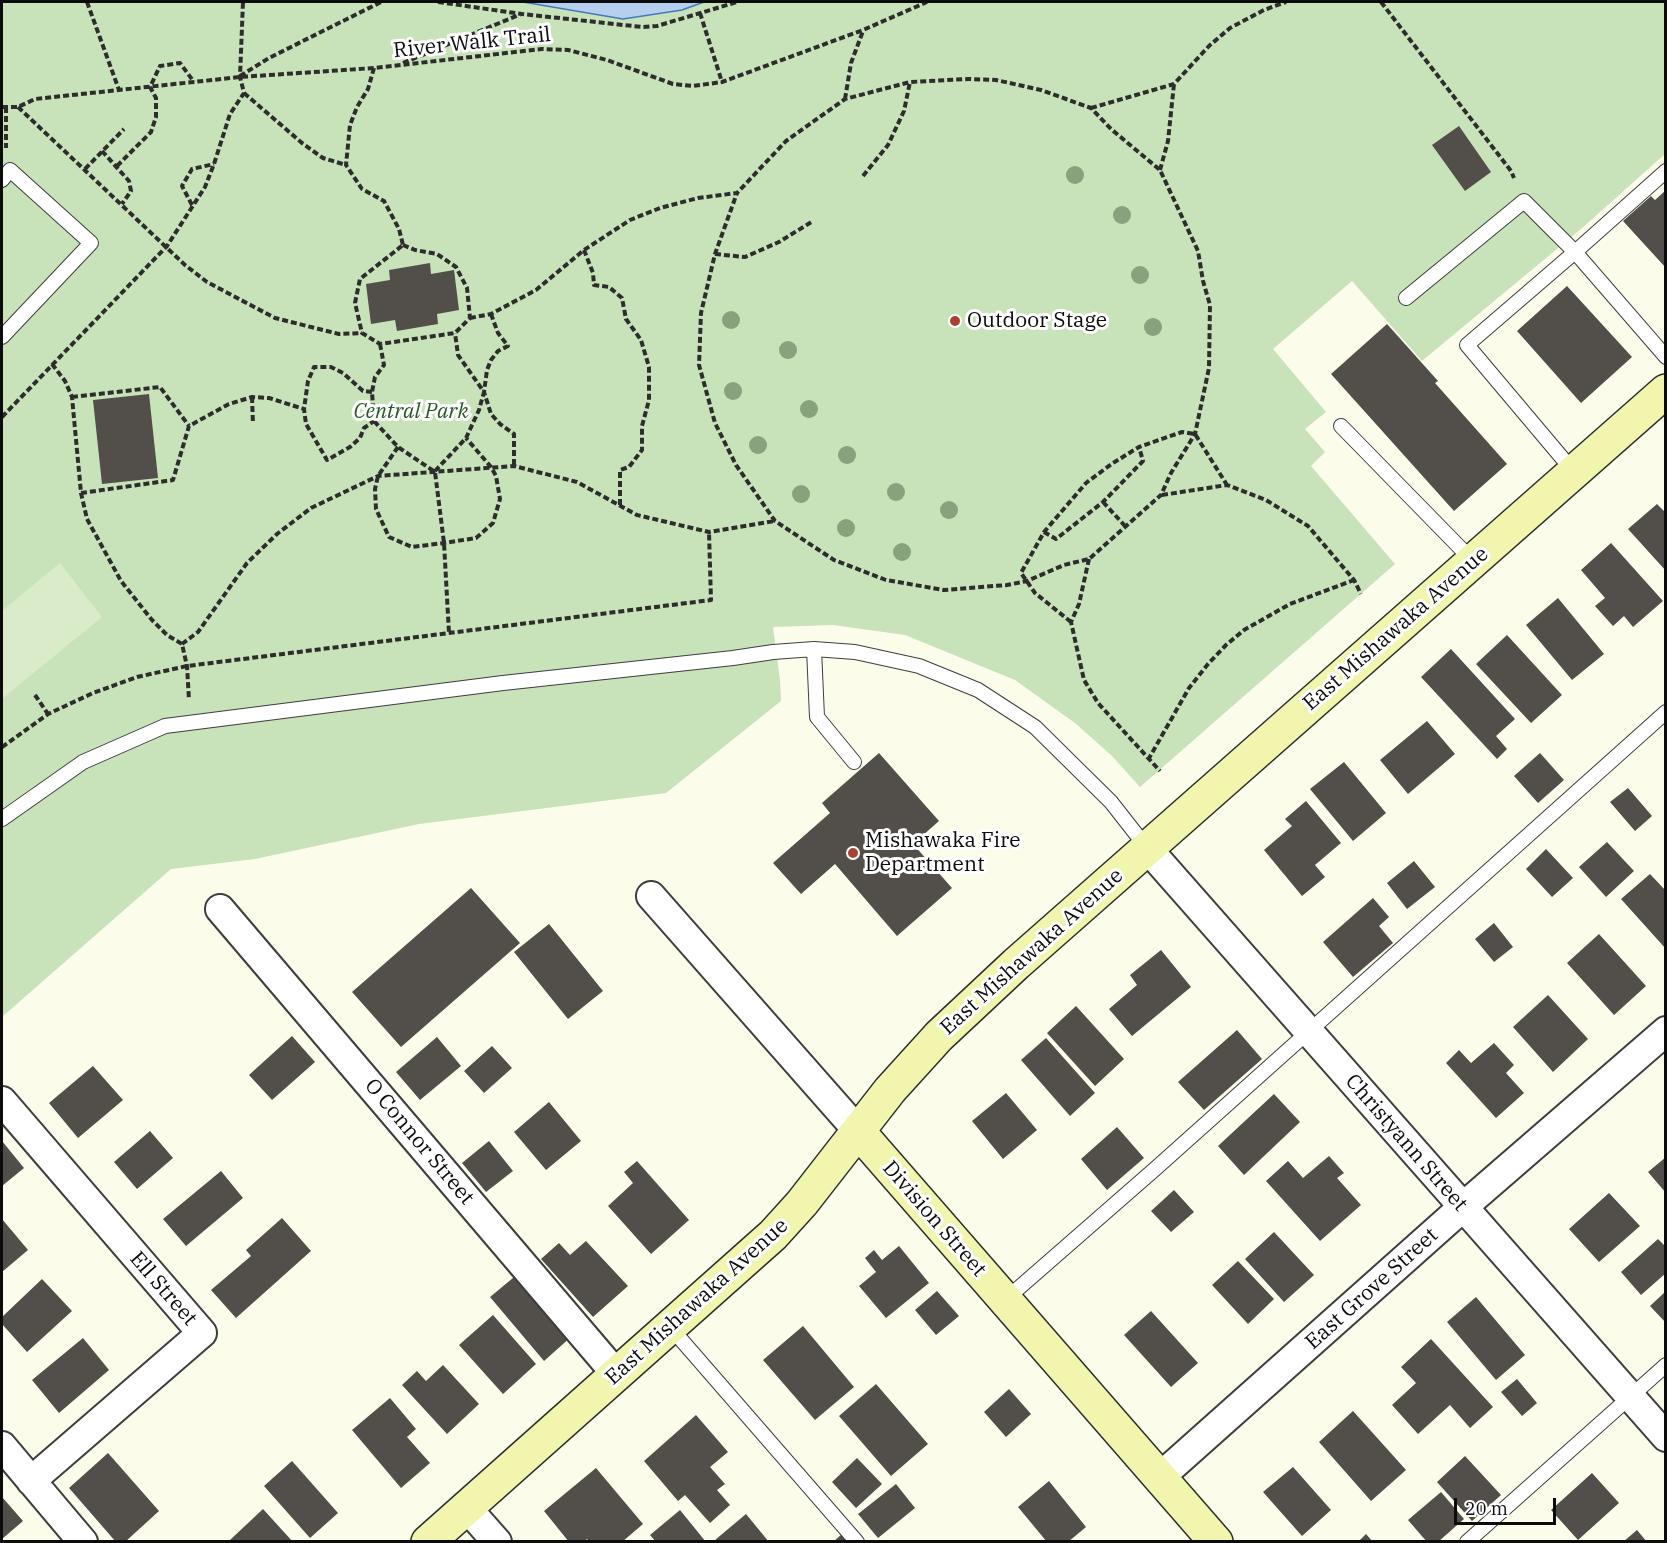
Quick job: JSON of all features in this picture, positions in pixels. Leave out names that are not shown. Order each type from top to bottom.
[{"type":"street","name":"East Mishawaka Avenue","points":[[428,1542],[753,1255],[788,1220],[890,1090],[939,1036],[1147,848],[1665,391]]},
{"type":"street","name":"Christyann Street","points":[[1147,848],[1665,1437]]},
{"type":"street","name":"Division Street","points":[[651,896],[1160,1478],[1208,1539]]},
{"type":"street","name":"O Connor Street","points":[[220,909],[617,1375]]},
{"type":"street","name":"East Grove Street","points":[[1160,1478],[1665,1031]]},
{"type":"street","name":"Ell Street","points":[[2,1101],[202,1333],[32,1480]]},
{"type":"street","points":[[2,1446],[83,1542]]},
{"type":"street","points":[[467,1508],[497,1542]]},
{"type":"lane","points":[[1574,472],[1467,345],[1665,171]]},
{"type":"lane","points":[[2,337],[91,243],[6,175]]},
{"type":"lane","points":[[1406,298],[1524,201],[1575,252],[1665,357]]},
{"type":"lane","points":[[1341,426],[1473,561]]},
{"type":"lane","points":[[814,649],[817,717],[854,762]]},
{"type":"lane","points":[[2,819],[83,762],[165,726],[503,683],[814,649],[855,652],[919,666],[978,690],[1035,727],[1111,802],[1147,848]]},
{"type":"lane","points":[[1005,1300],[1665,712]]},
{"type":"lane","points":[[671,1328],[858,1542]]},
{"type":"lane","points":[[1467,1542],[1665,1365]]},
{"type":"path","points":[[87,2],[119,90]]},
{"type":"path","points":[[243,2],[240,77],[244,93],[323,158],[346,165],[362,189],[384,201],[399,229],[403,245]]},
{"type":"path","points":[[240,77],[269,58],[381,2]]},
{"type":"path","points":[[438,2],[642,27],[657,26],[737,2]]},
{"type":"path","name":"River Walk Trail","points":[[4,107],[18,107],[34,99],[240,77],[374,68],[542,49],[568,50],[606,60],[673,84],[693,86],[722,82],[863,30],[927,2]]},
{"type":"path","points":[[1091,108],[1174,84],[1209,46],[1230,28],[1286,2]]},
{"type":"path","points":[[1381,2],[1511,171],[1524,201]]},
{"type":"path","points":[[700,13],[722,82]]},
{"type":"path","points":[[398,65],[522,14]]},
{"type":"path","points":[[845,99],[851,63],[863,30]]},
{"type":"path","points":[[117,166],[151,132],[156,117],[156,98],[150,87],[160,66],[180,63],[194,82]]},
{"type":"path","points":[[346,165],[350,125],[368,89],[374,68]]},
{"type":"path","points":[[968,79],[996,80],[1041,90],[1091,108],[1110,129],[1160,170],[1198,250],[1210,305],[1209,368],[1196,434],[1171,473],[1161,495],[1089,559],[1027,581],[1007,585],[944,590],[886,580],[834,560],[775,521],[736,465],[715,423],[699,365],[701,313],[715,254],[737,193],[786,141],[845,99],[910,82],[968,79]]},
{"type":"path","points":[[863,176],[888,145],[904,111],[910,82]]},
{"type":"path","points":[[1160,170],[1168,141],[1174,84]]},
{"type":"path","points":[[2,417],[167,246],[205,187],[230,114],[244,93]]},
{"type":"path","points":[[4,107],[6,175]]},
{"type":"path","points":[[18,107],[185,265],[207,282],[274,318],[339,334],[362,333],[380,344],[455,333],[470,318],[491,314],[536,290],[584,250],[630,220],[660,208],[698,198],[737,193]]},
{"type":"path","points":[[85,169],[124,129]]},
{"type":"path","points":[[102,151],[129,181],[130,191],[122,204]]},
{"type":"path","points":[[193,206],[182,186],[192,169],[214,164]]},
{"type":"path","points":[[715,254],[745,257],[779,242],[813,221]]},
{"type":"path","points":[[403,245],[437,254],[456,267],[467,288],[470,318]]},
{"type":"path","points":[[362,333],[355,303],[360,279],[403,245]]},
{"type":"path","points":[[584,250],[593,273],[594,285],[609,287],[622,298],[626,319],[641,340],[649,367],[650,400],[642,426],[642,450],[629,467],[620,470],[620,505]]},
{"type":"path","points":[[435,472],[466,438],[479,410],[491,360],[498,351],[508,346],[498,333],[491,314]]},
{"type":"path","points":[[455,333],[458,355],[484,392],[491,414],[514,434],[514,466]]},
{"type":"path","points":[[380,344],[384,365],[375,377],[372,392],[374,421],[398,447],[435,472],[444,543],[449,633]]},
{"type":"path","points":[[52,364],[65,381],[72,397],[81,493],[87,519],[121,581],[152,620],[167,635],[182,644],[187,666],[189,701]]},
{"type":"path","points":[[372,392],[363,391],[343,373],[331,367],[314,367],[308,381],[304,409],[306,424],[327,460],[351,447],[360,438],[364,428],[374,421]]},
{"type":"path","points":[[72,397],[160,387],[189,426]]},
{"type":"path","points":[[81,493],[174,480],[189,426],[229,404],[252,397],[269,398],[304,409]]},
{"type":"path","points":[[252,397],[253,424]]},
{"type":"path","points":[[1071,622],[1035,593],[1021,573],[1044,532],[1086,483],[1113,463],[1139,447],[1182,432],[1196,434]]},
{"type":"path","points":[[1196,434],[1227,485]]},
{"type":"path","points":[[398,447],[378,477],[375,489],[376,509],[388,537],[412,546],[444,543],[476,538],[493,523],[500,499],[496,476],[491,467],[466,438]]},
{"type":"path","points":[[1044,532],[1056,539],[1103,502],[1143,461],[1139,447]]},
{"type":"path","points":[[182,644],[198,632],[247,563],[277,534],[311,508],[378,477],[514,466],[577,482],[637,514],[709,532],[775,521]]},
{"type":"path","points":[[1161,495],[1227,485],[1266,500],[1308,526],[1354,580],[1361,594]]},
{"type":"path","points":[[1103,502],[1126,527]]},
{"type":"path","points":[[2,747],[48,714],[137,676],[187,666],[711,600],[709,532]]},
{"type":"path","points":[[1089,559],[1079,604],[1071,622],[1078,656],[1089,688],[1098,703],[1160,771]]},
{"type":"path","points":[[1148,760],[1189,688],[1226,645],[1244,630],[1290,604],[1354,580]]},
{"type":"path","points":[[35,695],[48,714]]},
{"type":"green space","name":"Central Park","points":[[2,2],[523,2],[623,19],[682,10],[704,2],[1665,2],[1665,154],[1581,229],[1422,361],[1352,281],[1273,349],[1326,412],[1305,429],[1325,452],[1311,466],[1395,564],[1140,787],[1112,756],[1075,723],[1015,680],[905,635],[833,625],[773,627],[781,701],[666,793],[419,824],[255,859],[171,869],[2,1017]]},
{"type":"green space","points":[[60,563],[102,617],[2,699],[2,611]]},
{"type":"water","points":[[523,2],[704,2],[682,10],[623,19]]},
{"type":"building","points":[[1459,126],[1491,172],[1465,191],[1432,145]]},
{"type":"building","points":[[1666,190],[1666,268],[1623,221],[1651,196],[1655,200]]},
{"type":"building","points":[[430,263],[431,274],[454,270],[459,310],[437,314],[438,324],[397,331],[395,320],[371,324],[366,284],[390,280],[389,270]]},
{"type":"building","points":[[1567,286],[1632,357],[1581,403],[1517,331]]},
{"type":"building","points":[[1387,324],[1438,381],[1435,383],[1507,464],[1454,511],[1331,374]]},
{"type":"building","points":[[149,394],[158,478],[102,484],[93,400]]},
{"type":"building","points":[[1657,504],[1666,513],[1666,571],[1628,529]]},
{"type":"building","points":[[1611,543],[1663,601],[1633,627],[1624,616],[1613,626],[1595,606],[1605,598],[1581,570]]},
{"type":"building","points":[[1558,598],[1604,654],[1572,680],[1526,625]]},
{"type":"building","points":[[1507,635],[1562,695],[1531,723],[1476,664]]},
{"type":"building","points":[[1451,649],[1515,719],[1496,736],[1507,749],[1497,759],[1421,677]]},
{"type":"building","points":[[1427,721],[1455,754],[1408,794],[1380,760]]},
{"type":"building","name":"Mishawaka Fire Department","points":[[879,753],[939,821],[913,844],[952,888],[897,936],[835,864],[801,894],[773,863],[830,813],[822,803]]},
{"type":"building","points":[[1540,753],[1564,780],[1538,803],[1514,776]]},
{"type":"building","points":[[1344,762],[1386,813],[1353,841],[1310,789]]},
{"type":"building","points":[[1628,788],[1652,816],[1635,831],[1610,802]]},
{"type":"building","points":[[1306,801],[1341,843],[1315,865],[1325,877],[1302,896],[1264,850],[1292,826],[1285,819]]},
{"type":"building","points":[[1607,842],[1634,871],[1606,897],[1579,867]]},
{"type":"building","points":[[1546,849],[1573,878],[1552,897],[1526,869]]},
{"type":"building","points":[[1414,861],[1435,887],[1407,909],[1387,883]]},
{"type":"building","points":[[1650,874],[1666,891],[1666,949],[1621,899]]},
{"type":"building","points":[[471,888],[520,943],[401,1047],[352,992]]},
{"type":"building","points":[[1373,898],[1389,917],[1379,926],[1393,943],[1353,977],[1323,942]]},
{"type":"building","points":[[1494,923],[1513,947],[1494,962],[1475,939]]},
{"type":"building","points":[[549,924],[603,991],[568,1019],[514,952]]},
{"type":"building","points":[[1599,934],[1646,986],[1614,1015],[1567,963]]},
{"type":"building","points":[[1161,950],[1191,987],[1132,1036],[1109,1009],[1137,985],[1130,975]]},
{"type":"building","points":[[1548,995],[1588,1039],[1553,1072],[1513,1027]]},
{"type":"building","points":[[1076,1006],[1124,1059],[1095,1086],[1047,1033]]},
{"type":"building","points":[[1237,1030],[1262,1059],[1204,1110],[1178,1082]]},
{"type":"building","points":[[292,1036],[315,1062],[272,1100],[249,1075]]},
{"type":"building","points":[[437,1037],[461,1066],[420,1100],[396,1072]]},
{"type":"building","points":[[1046,1038],[1095,1093],[1070,1116],[1021,1060]]},
{"type":"building","points":[[1494,1043],[1514,1065],[1506,1073],[1524,1093],[1496,1118],[1446,1063],[1459,1050],[1471,1063]]},
{"type":"building","points":[[492,1046],[512,1068],[484,1093],[464,1071]]},
{"type":"building","points":[[93,1066],[123,1100],[78,1138],[49,1103]]},
{"type":"building","points":[[1006,1093],[1037,1130],[1003,1159],[972,1121]]},
{"type":"building","points":[[1274,1094],[1300,1122],[1244,1175],[1218,1146]]},
{"type":"building","points":[[549,1102],[581,1141],[546,1170],[514,1132]]},
{"type":"building","points":[[1117,1127],[1144,1158],[1107,1190],[1081,1159]]},
{"type":"building","points":[[150,1131],[173,1158],[137,1189],[114,1162]]},
{"type":"building","points":[[2,1141],[24,1168],[2,1186]]},
{"type":"building","points":[[489,1141],[513,1171],[486,1192],[462,1163]]},
{"type":"building","points":[[1329,1156],[1344,1173],[1337,1178],[1361,1205],[1320,1241],[1266,1181],[1288,1161],[1303,1178]]},
{"type":"building","points":[[1666,1157],[1666,1193],[1648,1172]]},
{"type":"building","points":[[637,1161],[689,1220],[651,1254],[608,1206],[633,1183],[624,1172]]},
{"type":"building","points":[[221,1171],[243,1198],[186,1246],[163,1219]]},
{"type":"building","points":[[1174,1190],[1194,1212],[1171,1232],[1151,1211]]},
{"type":"building","points":[[1609,1193],[1640,1226],[1599,1262],[1569,1229]]},
{"type":"building","points":[[282,1218],[311,1251],[236,1318],[211,1290],[251,1256],[246,1250]]},
{"type":"building","points":[[2,1219],[28,1250],[2,1272]]},
{"type":"building","points":[[1274,1232],[1314,1275],[1284,1302],[1245,1259]]},
{"type":"building","points":[[1658,1239],[1666,1247],[1666,1273],[1641,1295],[1621,1272]]},
{"type":"building","points":[[586,1241],[628,1286],[593,1317],[541,1259],[559,1243],[570,1255]]},
{"type":"building","points":[[899,1246],[929,1283],[886,1318],[859,1286],[876,1272],[865,1258],[874,1250],[882,1260]]},
{"type":"building","points":[[1238,1261],[1274,1299],[1248,1324],[1212,1285]]},
{"type":"building","points":[[519,1273],[572,1336],[544,1361],[490,1297]]},
{"type":"building","points":[[42,1279],[72,1311],[27,1352],[2,1324],[2,1317]]},
{"type":"building","points":[[937,1291],[959,1316],[936,1335],[915,1310]]},
{"type":"building","points":[[1666,1291],[1666,1323],[1650,1306]]},
{"type":"building","points":[[1476,1297],[1525,1355],[1496,1380],[1447,1322]]},
{"type":"building","points":[[1151,1311],[1198,1363],[1171,1387],[1124,1335]]},
{"type":"building","points":[[493,1315],[536,1364],[503,1394],[459,1345]]},
{"type":"building","points":[[803,1326],[854,1387],[815,1420],[763,1360]]},
{"type":"building","points":[[83,1338],[109,1370],[59,1413],[32,1380]]},
{"type":"building","points":[[1431,1339],[1493,1407],[1470,1428],[1450,1405],[1418,1434],[1392,1405],[1416,1383],[1401,1367]]},
{"type":"building","points":[[443,1365],[479,1404],[447,1434],[402,1385],[417,1371],[426,1381]]},
{"type":"building","points":[[1517,1379],[1537,1403],[1522,1416],[1501,1392]]},
{"type":"building","points":[[876,1384],[928,1444],[891,1476],[839,1416]]},
{"type":"building","points":[[1009,1389],[1031,1414],[1006,1437],[984,1412]]},
{"type":"building","points":[[390,1398],[416,1429],[407,1437],[430,1463],[401,1488],[352,1430]]},
{"type":"building","points":[[1353,1411],[1406,1470],[1371,1501],[1319,1442]]},
{"type":"building","points":[[696,1415],[728,1452],[710,1467],[725,1484],[717,1490],[730,1505],[710,1523],[685,1495],[678,1501],[644,1461]]},
{"type":"building","points":[[108,1453],[159,1511],[125,1542],[116,1542],[69,1488]]},
{"type":"building","points":[[1465,1456],[1501,1495],[1472,1521],[1437,1482]]},
{"type":"building","points":[[857,1458],[882,1484],[856,1508],[832,1482]]},
{"type":"building","points":[[292,1461],[338,1513],[310,1538],[264,1486]]},
{"type":"building","points":[[1293,1467],[1331,1510],[1302,1536],[1263,1492]]},
{"type":"building","points":[[596,1468],[643,1524],[622,1542],[589,1542],[587,1539],[584,1542],[569,1542],[544,1511]]},
{"type":"building","points":[[1592,1473],[1619,1503],[1578,1540],[1551,1510]]},
{"type":"building","points":[[1049,1481],[1086,1527],[1068,1542],[1047,1542],[1018,1507]]},
{"type":"building","points":[[896,1484],[915,1508],[878,1538],[858,1514]]},
{"type":"building","points":[[1441,1492],[1464,1519],[1438,1542],[1427,1542],[1408,1520]]},
{"type":"building","points":[[2,1497],[23,1521],[2,1539]]},
{"type":"building","points":[[263,1509],[293,1542],[232,1542],[230,1540]]},
{"type":"building","points":[[680,1510],[706,1542],[656,1542],[650,1535]]},
{"type":"building","points":[[746,1514],[769,1542],[717,1542],[715,1540]]},
{"type":"building","points":[[1637,1530],[1647,1542],[1623,1542]]},
{"type":"building","points":[[842,1534],[848,1542],[833,1542]]},
{"type":"building","points":[[1366,1534],[1373,1542],[1358,1542]]},
{"type":"place","name":"Outdoor Stage","points":[[955,321]]},
{"type":"place","name":"Mishawaka Fire Department","points":[[853,853]]}]
